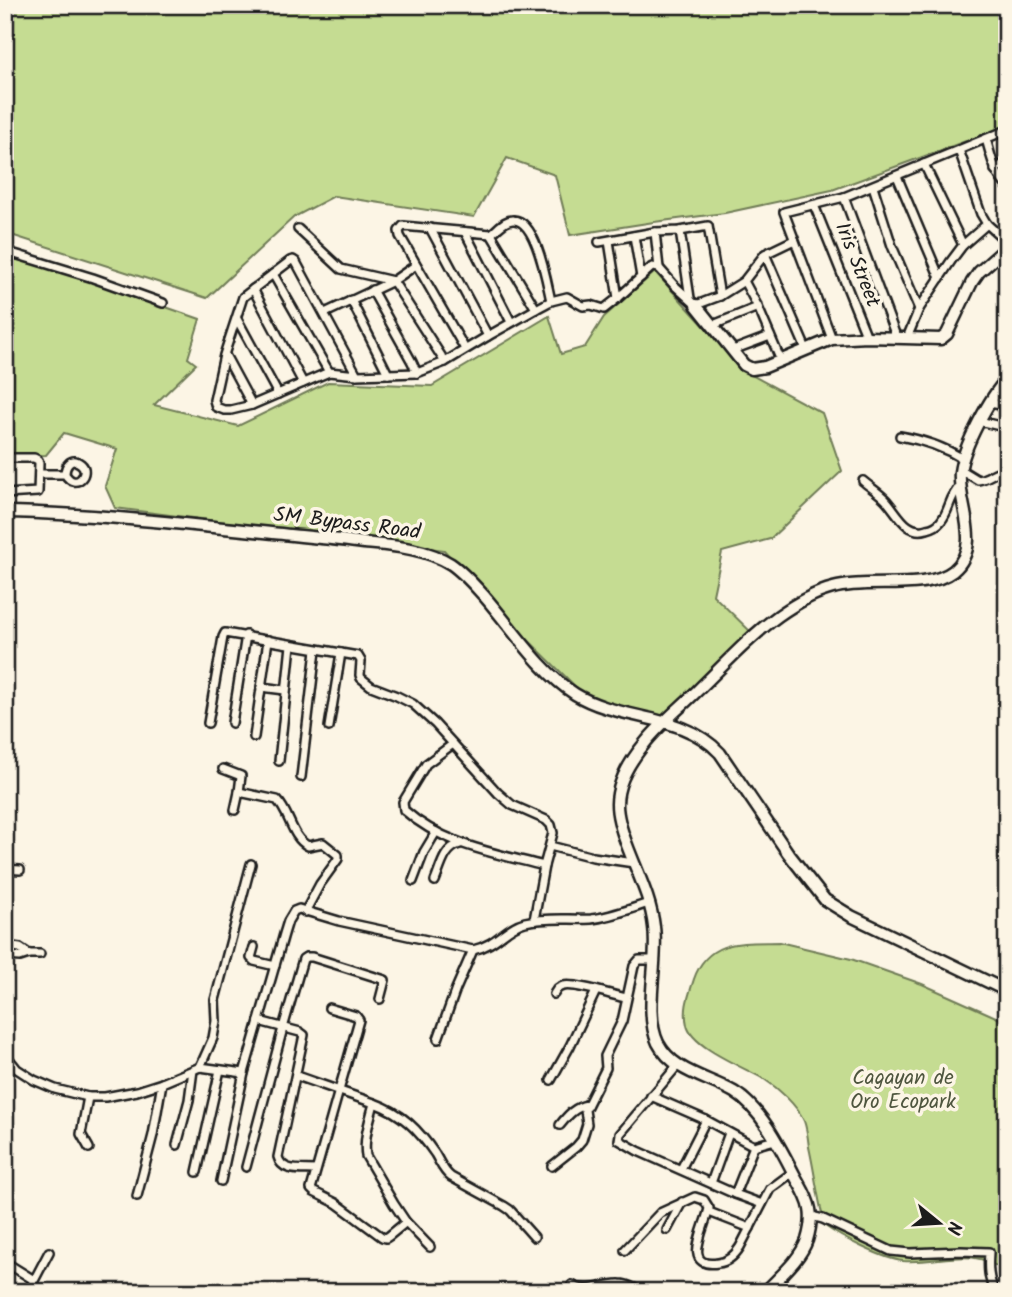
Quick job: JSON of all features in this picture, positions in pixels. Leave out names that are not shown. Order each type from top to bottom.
[{"type":"street","points":[[832,339],[785,212],[844,197],[1007,131]]},
{"type":"street","points":[[986,139],[995,170],[1007,186]]},
{"type":"street","points":[[656,232],[659,268],[693,302],[747,368],[760,368],[781,361],[832,339],[867,337],[936,340],[944,337],[979,272],[1007,245],[981,214],[959,150]]},
{"type":"street","points":[[995,170],[1007,161]]},
{"type":"street","points":[[924,164],[963,246]]},
{"type":"street","points":[[897,176],[940,278]]},
{"type":"street","points":[[873,186],[892,246],[919,309]]},
{"type":"street","points":[[844,197],[902,338]]},
{"type":"street","name":"Iris Street","points":[[814,205],[867,337]]},
{"type":"street","points":[[465,349],[416,265],[399,231],[403,226],[491,234],[505,222],[520,221],[540,252],[551,301]]},
{"type":"street","points":[[902,338],[963,246],[987,223]]},
{"type":"street","points":[[598,242],[708,226],[720,296]]},
{"type":"street","points":[[430,228],[488,335]]},
{"type":"street","points":[[298,229],[341,269],[393,281],[445,362]]},
{"type":"street","points":[[680,230],[693,302]]},
{"type":"street","points":[[465,232],[511,322]]},
{"type":"street","points":[[491,234],[536,309]]},
{"type":"street","points":[[634,236],[640,277]]},
{"type":"street","points":[[693,302],[720,296],[744,281],[765,254],[794,240]]},
{"type":"street","points":[[609,241],[618,298]]},
{"type":"street","points":[[5,251],[112,284],[163,303]]},
{"type":"street","points":[[765,254],[806,349]]},
{"type":"street","points":[[357,375],[325,313],[293,260],[243,297],[214,400],[216,407],[223,411],[252,405],[329,372],[357,375],[417,373],[445,362],[551,301],[567,297],[583,306],[591,305],[604,309],[652,267],[659,268]]},
{"type":"street","points":[[325,313],[393,281],[416,265]]},
{"type":"street","points":[[273,274],[329,372]]},
{"type":"street","points":[[744,281],[781,361]]},
{"type":"street","points":[[253,289],[303,383]]},
{"type":"street","points":[[372,290],[417,373]]},
{"type":"street","points":[[351,300],[388,374]]},
{"type":"street","points":[[713,325],[758,307]]},
{"type":"street","points":[[237,319],[278,394]]},
{"type":"street","points":[[733,350],[770,336]]},
{"type":"street","points":[[225,355],[252,405]]},
{"type":"street","points":[[765,1292],[801,1251],[808,1237],[811,1216],[807,1197],[775,1140],[751,1107],[735,1093],[678,1065],[660,1046],[654,1032],[651,1006],[656,945],[654,927],[649,903],[623,835],[617,804],[619,792],[623,778],[645,743],[775,618],[807,598],[830,588],[848,584],[925,582],[954,569],[965,555],[968,543],[960,470],[979,421],[1007,379]]},
{"type":"street","points":[[989,403],[1007,406]]},
{"type":"street","points":[[979,421],[1004,427]]},
{"type":"street","points":[[900,436],[937,445],[964,458]]},
{"type":"street","points":[[5,458],[34,458],[39,463],[37,492],[5,494]]},
{"type":"street","points":[[960,470],[978,480],[999,470],[1007,470]]},
{"type":"street","points":[[39,474],[65,474]]},
{"type":"street","points":[[863,481],[886,500],[908,527],[918,531],[936,526],[942,520],[960,486]]},
{"type":"street","name":"SM Bypass Road","points":[[5,512],[75,514],[389,545],[439,557],[467,578],[554,678],[576,695],[605,707],[692,732],[712,744],[788,853],[825,900],[851,916],[1007,991]]},
{"type":"street","points":[[208,723],[224,635],[228,632],[358,656],[361,661],[360,675],[366,683],[410,702],[435,724],[512,805],[546,820],[551,825],[550,846],[534,920]]},
{"type":"street","points":[[232,723],[246,635]]},
{"type":"street","points":[[254,737],[268,640]]},
{"type":"street","points":[[279,761],[291,645]]},
{"type":"street","points":[[301,777],[316,650]]},
{"type":"street","points":[[329,727],[341,653]]},
{"type":"street","points":[[261,687],[285,691]]},
{"type":"street","points":[[453,744],[426,764],[403,802],[404,810],[414,819],[461,844],[544,866]]},
{"type":"street","points":[[223,769],[241,776],[235,810]]},
{"type":"street","points":[[239,792],[277,800],[286,811],[301,842],[308,846],[323,843],[338,855],[305,912]]},
{"type":"street","points":[[414,881],[424,852],[436,832]]},
{"type":"street","points":[[435,881],[446,854],[452,846],[461,844]]},
{"type":"street","points":[[550,846],[593,857],[634,863]]},
{"type":"street","points":[[177,1145],[197,1068],[213,1038],[216,1021],[215,1000],[251,864]]},
{"type":"street","points":[[5,869],[20,870]]},
{"type":"street","points":[[221,1181],[244,1073],[284,934],[292,914],[297,909],[339,921],[474,950],[489,945],[516,925],[534,920],[592,919],[649,903]]},
{"type":"street","points":[[5,946],[20,948],[29,954]]},
{"type":"street","points":[[254,947],[251,958],[254,961],[275,966]]},
{"type":"street","points":[[438,1039],[474,950]]},
{"type":"street","points":[[5,956],[40,954]]},
{"type":"street","points":[[246,1167],[302,962],[306,957],[385,980],[380,999]]},
{"type":"street","points":[[552,1166],[582,1140],[587,1124],[584,1114],[606,1068],[605,1056],[622,1021],[634,966],[637,961],[643,959],[655,960]]},
{"type":"street","points":[[554,994],[564,986],[596,990],[626,998]]},
{"type":"street","points":[[551,1080],[596,990]]},
{"type":"street","points":[[329,1008],[356,1016],[359,1020],[315,1170],[312,1190],[336,1203],[382,1237],[386,1238],[406,1222]]},
{"type":"street","points":[[259,1021],[304,1035],[278,1161],[299,1171],[315,1170]]},
{"type":"street","points":[[5,1054],[17,1069],[34,1080],[55,1089],[89,1097],[137,1091],[197,1068],[244,1073]]},
{"type":"street","points":[[678,1065],[620,1135],[619,1140],[638,1151],[762,1204]]},
{"type":"street","points":[[197,1172],[220,1070]]},
{"type":"street","points":[[296,1076],[394,1111],[407,1121],[430,1147],[445,1172],[510,1210],[534,1237]]},
{"type":"street","points":[[136,1196],[153,1135],[162,1083]]},
{"type":"street","points":[[652,1096],[706,1120],[754,1146],[775,1140]]},
{"type":"street","points":[[89,1097],[81,1134],[89,1148]]},
{"type":"street","points":[[374,1103],[367,1131],[366,1156],[406,1222],[430,1247]]},
{"type":"street","points":[[560,1125],[571,1112],[587,1105]]},
{"type":"street","points":[[681,1169],[706,1120]]},
{"type":"street","points":[[711,1183],[729,1133]]},
{"type":"street","points":[[735,1194],[754,1146]]},
{"type":"street","points":[[625,1250],[660,1213],[695,1197],[708,1204],[709,1212],[698,1245],[701,1261],[716,1264],[732,1257],[773,1186],[793,1172]]},
{"type":"street","points":[[667,1230],[682,1202]]},
{"type":"street","points":[[709,1212],[750,1228]]},
{"type":"street","points":[[811,1216],[891,1251],[989,1252],[989,1280],[995,1292]]},
{"type":"street","points":[[27,1292],[49,1252]]},
{"type":"street","points":[[5,1262],[34,1280]]},
{"type":"street","points":[[572,1285],[582,1289],[618,1283],[643,1292]]},
{"type":"green space","points":[[5,5],[1007,5],[1007,126],[832,190],[725,213],[570,235],[555,175],[507,158],[474,217],[334,196],[294,217],[207,298],[5,233]]},
{"type":"green space","points":[[5,251],[200,319],[188,358],[196,364],[154,405],[238,426],[328,382],[432,386],[549,316],[561,354],[585,347],[604,317],[655,272],[746,372],[822,413],[842,471],[770,539],[722,552],[713,595],[755,636],[669,718],[591,702],[487,599],[444,550],[115,508],[105,486],[117,449],[64,433],[46,455],[5,457]]},
{"type":"green space","name":"Cagayan de Oro Ecopark","points":[[779,942],[851,959],[922,984],[1007,1022],[1007,1273],[994,1264],[969,1257],[917,1261],[895,1259],[863,1247],[825,1226],[806,1127],[797,1109],[787,1097],[764,1079],[708,1049],[691,1033],[686,1019],[687,1002],[694,979],[708,956],[740,943]]}]
